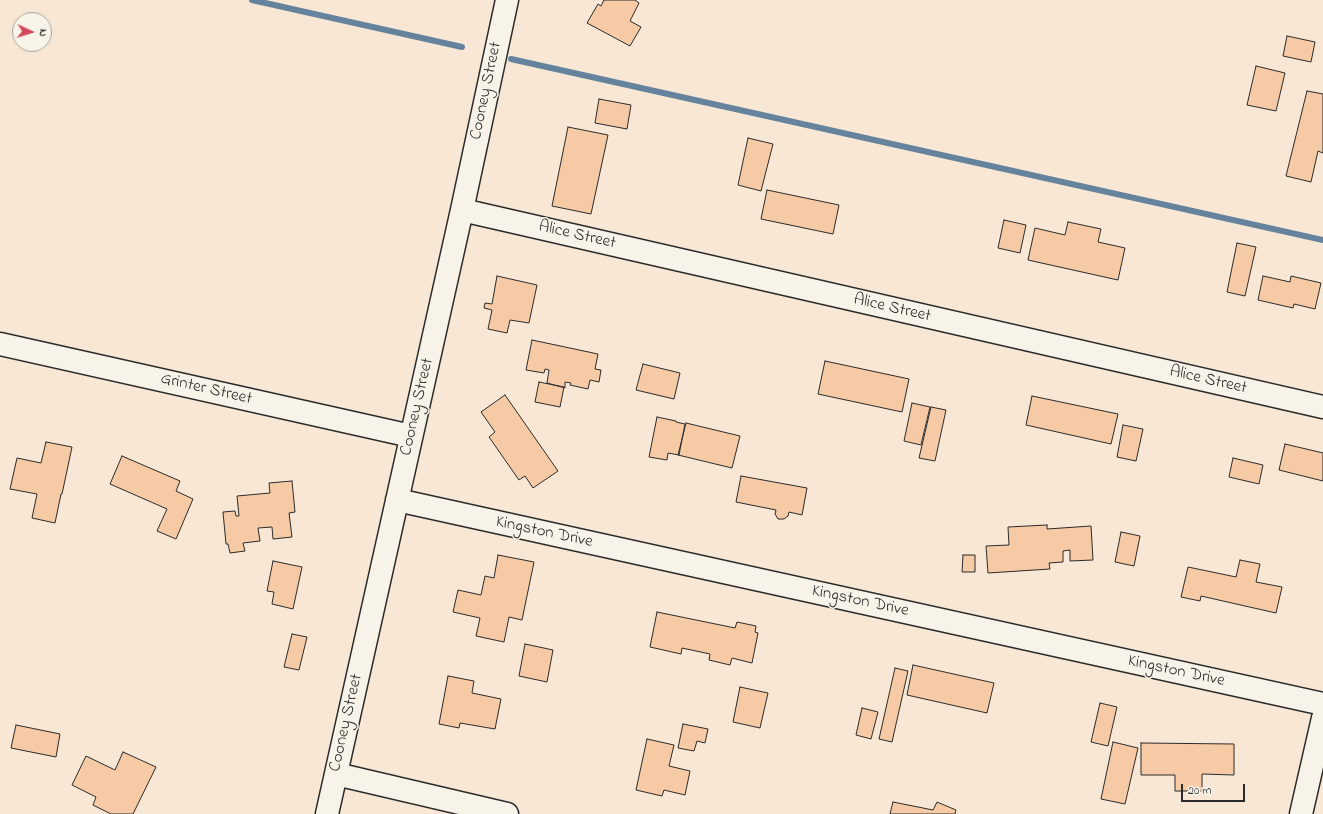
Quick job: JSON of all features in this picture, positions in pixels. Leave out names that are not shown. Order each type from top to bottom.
[{"type":"street","name":"Cooney Street","points":[[327,814],[462,210],[507,0]]},
{"type":"street","name":"Alice Street","points":[[462,210],[1323,408]]},
{"type":"street","name":"Grinter Street","points":[[0,344],[412,436]]},
{"type":"street","name":"Kingston Drive","points":[[397,500],[1323,704]]},
{"type":"street","points":[[1301,814],[1317,769],[1323,718]]},
{"type":"street","points":[[336,774],[507,814]]},
{"type":"building","points":[[604,0],[635,0],[639,3],[630,21],[641,27],[630,46],[587,23],[598,4],[601,6]]},
{"type":"building","points":[[1287,36],[1315,42],[1311,62],[1283,56]]},
{"type":"building","points":[[1256,66],[1285,73],[1276,111],[1247,105]]},
{"type":"building","points":[[1307,91],[1323,94],[1323,153],[1318,151],[1311,182],[1286,176]]},
{"type":"building","points":[[599,99],[631,105],[627,129],[595,123]]},
{"type":"building","points":[[568,127],[608,135],[591,214],[552,206]]},
{"type":"building","points":[[748,138],[773,144],[761,191],[738,185]]},
{"type":"building","points":[[767,190],[839,205],[833,234],[761,219]]},
{"type":"building","points":[[1004,220],[1026,225],[1020,253],[998,248]]},
{"type":"building","points":[[1068,222],[1101,229],[1098,242],[1125,248],[1118,280],[1028,260],[1035,228],[1065,235]]},
{"type":"building","points":[[1237,243],[1256,247],[1245,296],[1227,292]]},
{"type":"building","points":[[497,276],[537,285],[529,323],[510,320],[507,333],[488,329],[492,310],[484,308],[485,303],[492,304]]},
{"type":"building","points":[[1263,276],[1290,282],[1291,276],[1321,283],[1315,309],[1294,304],[1293,308],[1258,300]]},
{"type":"building","points":[[532,340],[598,354],[595,369],[601,370],[599,382],[590,380],[588,389],[570,385],[571,383],[565,382],[565,388],[547,383],[549,370],[545,369],[544,373],[526,370]]},
{"type":"building","points":[[825,361],[909,379],[902,412],[818,394]]},
{"type":"building","points":[[643,364],[680,373],[674,399],[636,390]]},
{"type":"building","points":[[539,382],[564,387],[560,407],[535,402]]},
{"type":"building","points":[[505,395],[558,471],[533,488],[525,476],[519,480],[489,437],[495,432],[481,412]]},
{"type":"building","points":[[1032,396],[1118,414],[1111,444],[1026,425]]},
{"type":"building","points":[[912,403],[930,407],[921,445],[904,441]]},
{"type":"building","points":[[931,407],[946,410],[935,461],[919,458]]},
{"type":"building","points":[[657,417],[685,424],[679,455],[668,453],[667,460],[649,457]]},
{"type":"building","points":[[686,423],[740,436],[732,468],[678,455]]},
{"type":"building","points":[[1123,425],[1143,429],[1136,461],[1117,457]]},
{"type":"building","points":[[46,442],[72,447],[55,523],[32,518],[37,494],[10,489],[17,458],[41,463]]},
{"type":"building","points":[[1285,444],[1323,453],[1323,481],[1279,470]]},
{"type":"building","points":[[122,456],[180,481],[176,491],[193,499],[176,539],[157,531],[167,509],[110,484]]},
{"type":"building","points":[[1233,458],[1263,465],[1259,484],[1229,477]]},
{"type":"building","points":[[741,476],[807,488],[802,515],[789,512],[788,516],[784,519],[778,519],[775,514],[776,510],[736,502]]},
{"type":"building","points":[[292,481],[295,512],[289,513],[292,537],[273,539],[272,527],[258,528],[260,541],[243,543],[245,551],[230,553],[228,544],[226,544],[223,512],[235,511],[236,516],[239,516],[237,496],[270,493],[269,483]]},
{"type":"building","points":[[1047,525],[1047,529],[1091,526],[1093,560],[1070,561],[1070,550],[1063,551],[1063,562],[1049,563],[1050,569],[988,573],[986,546],[1009,545],[1008,527]]},
{"type":"building","points":[[1121,532],[1140,536],[1134,566],[1115,562]]},
{"type":"building","points":[[498,555],[534,562],[522,620],[509,617],[504,642],[476,636],[480,618],[453,612],[458,590],[481,595],[485,576],[494,578]]},
{"type":"building","points":[[963,555],[975,555],[975,572],[962,572]]},
{"type":"building","points":[[1240,560],[1260,564],[1256,582],[1282,587],[1276,613],[1201,596],[1200,601],[1181,597],[1188,567],[1236,577]]},
{"type":"building","points":[[273,561],[302,567],[293,609],[272,604],[274,592],[267,591]]},
{"type":"building","points":[[657,612],[735,628],[737,622],[756,626],[755,632],[758,633],[752,663],[732,658],[730,665],[709,660],[710,654],[682,648],[681,654],[650,647]]},
{"type":"building","points":[[292,634],[307,637],[299,670],[284,667]]},
{"type":"building","points":[[525,644],[553,650],[547,682],[519,676]]},
{"type":"building","points":[[913,665],[994,683],[987,713],[907,695]]},
{"type":"building","points":[[895,668],[908,671],[892,742],[879,739]]},
{"type":"building","points":[[448,676],[474,681],[472,693],[501,699],[495,729],[460,723],[459,728],[439,724]]},
{"type":"building","points":[[740,687],[768,693],[760,728],[733,722]]},
{"type":"building","points":[[1100,703],[1117,707],[1108,746],[1091,742]]},
{"type":"building","points":[[862,708],[878,712],[871,739],[856,735]]},
{"type":"building","points":[[683,724],[708,729],[705,743],[697,741],[694,751],[678,748]]},
{"type":"building","points":[[16,725],[60,734],[56,757],[11,748]]},
{"type":"building","points":[[647,739],[674,745],[669,766],[690,771],[685,795],[664,790],[662,796],[636,790]]},
{"type":"building","points":[[1113,742],[1138,748],[1125,804],[1101,799]]},
{"type":"building","points":[[1141,743],[1234,744],[1234,775],[1202,774],[1202,791],[1175,791],[1175,775],[1141,775]]},
{"type":"building","points":[[123,752],[156,767],[133,814],[111,814],[93,805],[96,797],[72,785],[86,756],[115,770]]},
{"type":"building","points":[[893,802],[933,810],[937,802],[956,810],[955,814],[890,814]]},
{"type":"waterway","points":[[252,0],[462,47]]},
{"type":"waterway","points":[[511,59],[1323,240]]}]
